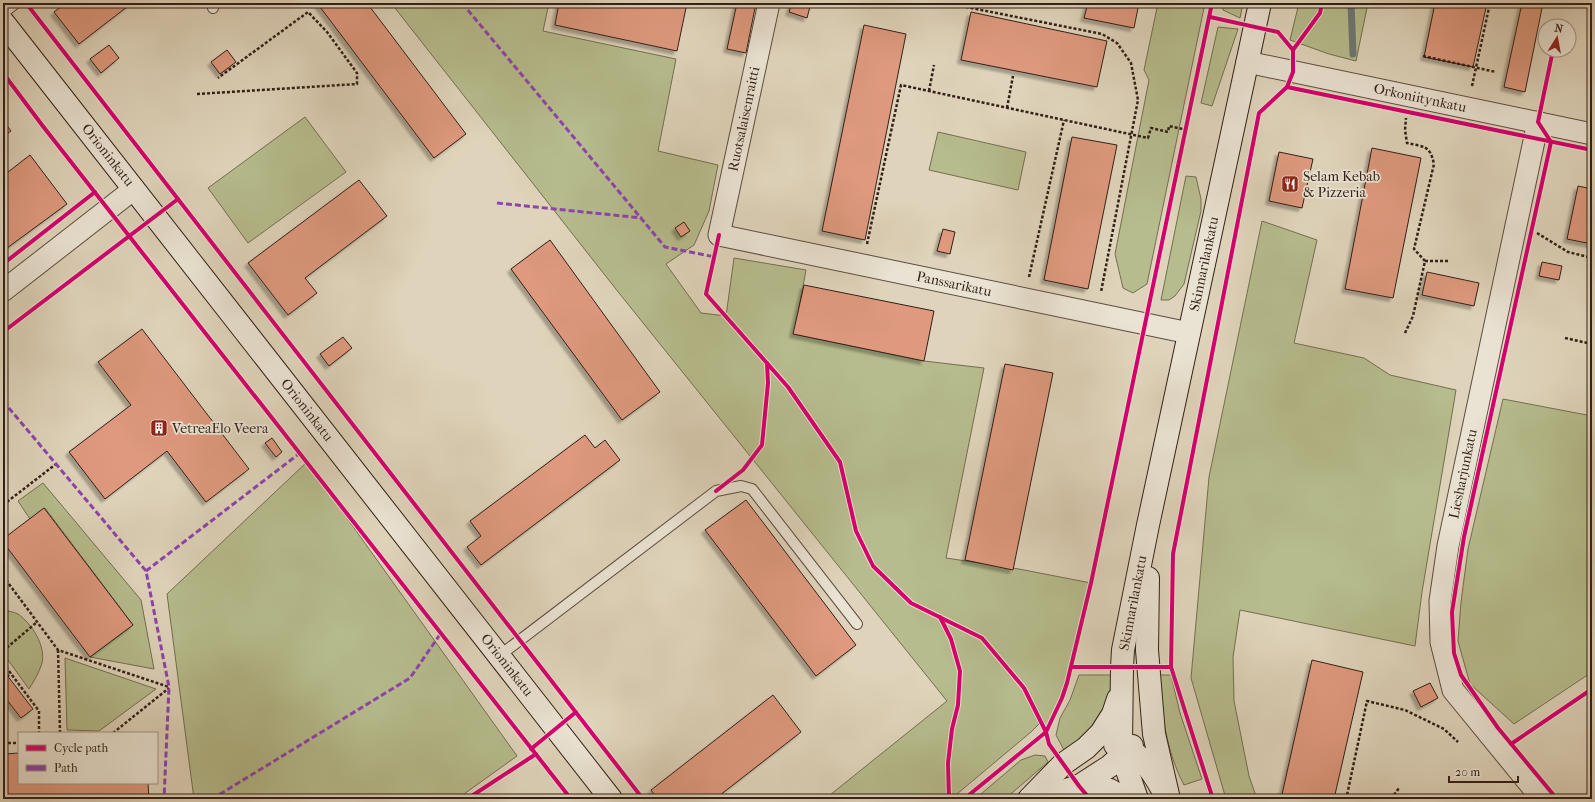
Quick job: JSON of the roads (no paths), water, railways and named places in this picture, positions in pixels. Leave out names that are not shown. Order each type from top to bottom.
[{"type":"main road","name":"Skinnarilankatu","points":[[1137,799],[1124,750],[1122,688],[1123,650],[1148,525],[1260,3]]},
{"type":"main road","name":"Orioninkatu","points":[[3,22],[611,799]]},
{"type":"main road","name":"Skinnarilankatu","points":[[1148,525],[1147,650],[1152,716],[1154,734],[1169,799]]},
{"type":"main road","points":[[1030,799],[1063,764],[1086,748],[1101,733],[1114,714],[1122,688]]},
{"type":"main road","points":[[1037,799],[1079,786],[1110,766],[1146,729],[1152,716]]},
{"type":"main road","points":[[1086,748],[1106,743],[1124,750],[1153,773],[1169,799]]},
{"type":"main road","points":[[1079,786],[1110,790],[1126,799]]},
{"type":"street","name":"Ruotsalaisenraitti","points":[[719,236],[769,3]]},
{"type":"street","name":"Orkoniitynkatu","points":[[1247,62],[1592,134]]},
{"type":"street","name":"Liesharjunkatu","points":[[1538,122],[1448,546],[1440,601],[1441,642],[1453,690],[1542,799]]},
{"type":"street","points":[[3,291],[134,188]]},
{"type":"street","name":"Panssarikatu","points":[[719,236],[1189,333]]},
{"type":"lane","points":[[3,13],[16,3]]},
{"type":"lane","points":[[499,656],[716,491],[742,486],[752,490],[857,624]]},
{"type":"waterway","points":[[1351,3],[1353,54]]},
{"type":"place","name":"Selam Kebab & Pizzeria","points":[[1290,184]]},
{"type":"place","name":"VetreaElo Veera","points":[[159,428]]}]
